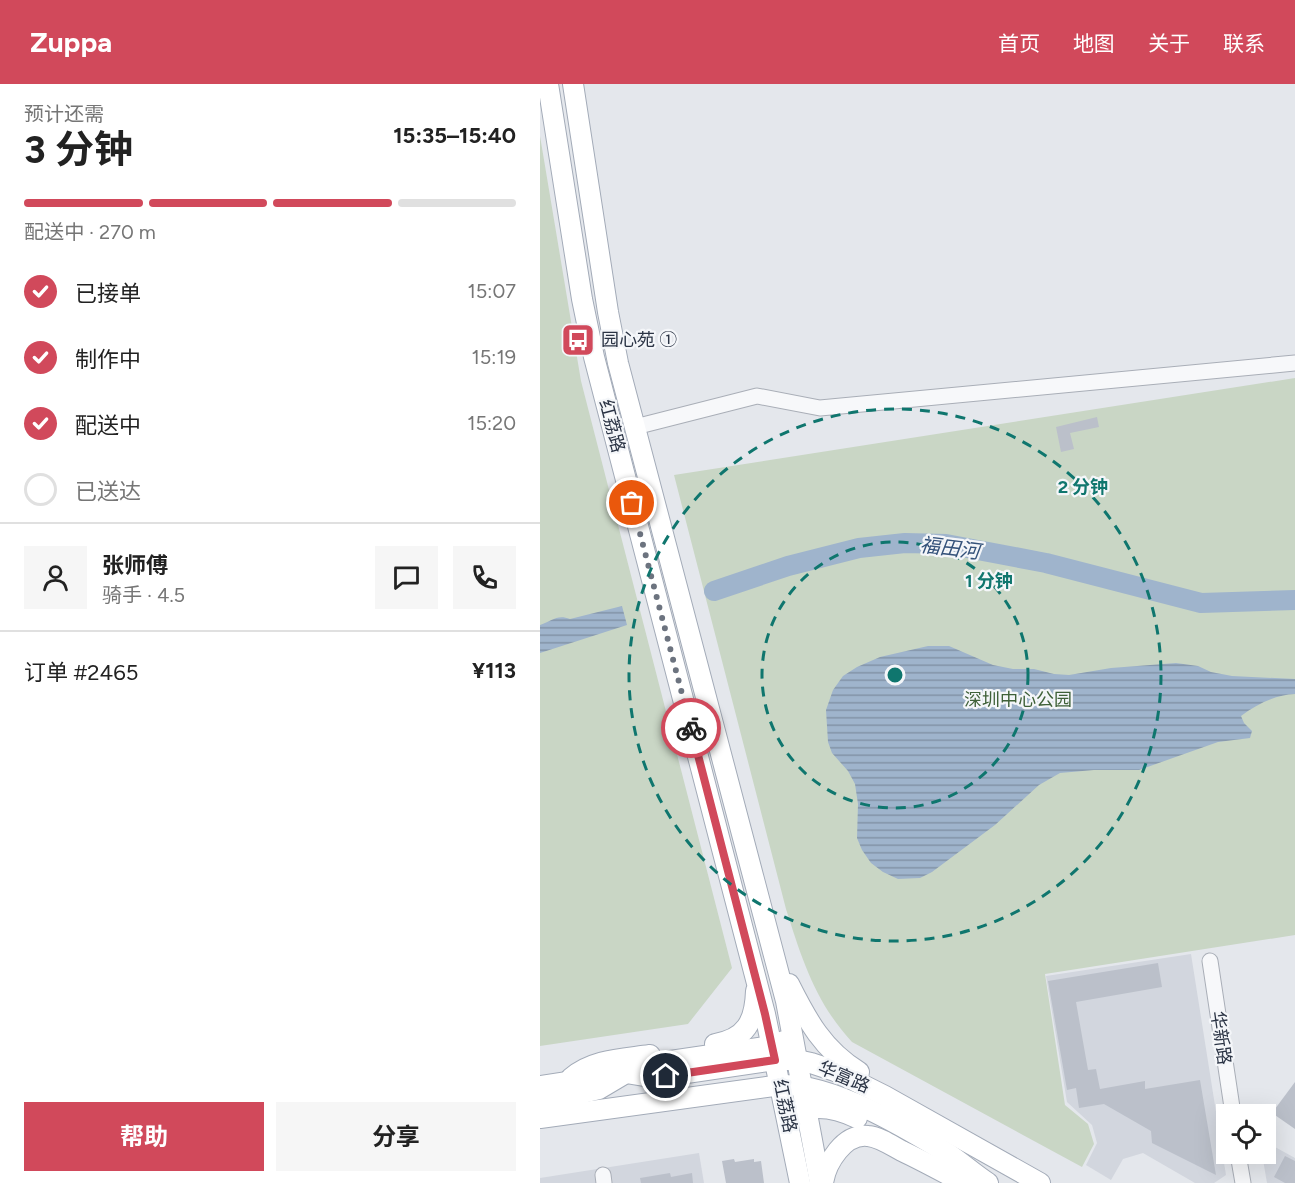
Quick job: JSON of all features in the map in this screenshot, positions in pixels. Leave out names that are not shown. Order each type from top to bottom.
[{"type":"main road","name":"红荔路","points":[[548,84],[582,299],[594,357],[756,980],[781,1085],[800,1183]]},
{"type":"main road","name":"红荔路","points":[[573,84],[612,337],[773,952],[821,1183]]},
{"type":"main road","points":[[773,952],[819,1038],[832,1053],[864,1074],[885,1095]]},
{"type":"main road","points":[[565,1083],[579,1071],[595,1063],[734,1040],[747,1028],[751,1018],[756,998],[756,980]]},
{"type":"main road","name":"华富路","points":[[774,1053],[792,1037]]},
{"type":"main road","name":"华富路","points":[[540,1086],[626,1073],[666,1076],[774,1053],[835,1071],[885,1095],[1040,1183]]},
{"type":"main road","points":[[540,1106],[553,1100],[599,1089],[626,1073]]},
{"type":"main road","name":"华富路","points":[[540,1118],[781,1085],[802,1086],[834,1094],[950,1155],[983,1166],[1020,1183]]},
{"type":"main road","name":"华富路","points":[[787,1116],[806,1108],[839,1110],[913,1148],[929,1153],[950,1155],[988,1183]]},
{"type":"main road","points":[[821,1183],[838,1151],[858,1137],[865,1135],[890,1144],[964,1183]]},
{"type":"street","points":[[635,427],[757,396],[794,405],[820,408],[1295,363]]},
{"type":"street","name":"华新路","points":[[1210,961],[1231,1104]]},
{"type":"street","points":[[1240,1164],[1243,1183]]},
{"type":"shaded area","points":[[1191,954],[1216,1112],[1216,1164],[1224,1164],[1226,1175],[1214,1183],[1195,1183],[1143,1153],[1123,1159],[1111,1180],[1086,1165],[1097,1143],[1092,1125],[1067,1102],[1046,976]]},
{"type":"shaded area","points":[[1276,1148],[1295,1158],[1295,1183],[1267,1183],[1264,1164],[1276,1164]]},
{"type":"shaded area","points":[[699,1153],[704,1183],[540,1183],[540,1178]]},
{"type":"green space","points":[[540,136],[581,381],[732,968],[688,1024],[540,1046]]},
{"type":"green space","name":"深圳中心公园","points":[[1295,378],[1295,935],[1045,974],[1065,1105],[1088,1124],[1094,1144],[1082,1167],[852,1042],[839,1027],[819,996],[804,963],[786,909],[674,475]]},
{"type":"water","points":[[622,606],[627,625],[540,653],[540,625],[558,618],[570,619]]},
{"type":"water","points":[[928,646],[949,646],[993,665],[1013,669],[1034,669],[1054,674],[1069,675],[1111,668],[1176,663],[1198,666],[1211,672],[1232,676],[1295,679],[1295,694],[1266,701],[1241,716],[1252,731],[1250,738],[1218,742],[1139,770],[1060,773],[1039,785],[995,825],[932,872],[920,878],[898,879],[871,863],[862,850],[857,838],[858,804],[855,784],[848,771],[832,753],[828,742],[826,710],[833,690],[843,676],[857,667],[880,657]]},
{"type":"building","points":[[1097,417],[1099,427],[1070,433],[1074,449],[1061,452],[1056,427]]},
{"type":"building","points":[[1158,963],[1162,987],[1076,1002],[1088,1070],[1096,1069],[1100,1089],[1145,1081],[1145,1089],[1200,1080],[1216,1175],[1152,1143],[1151,1131],[1104,1104],[1079,1108],[1076,1088],[1067,1090],[1048,981]]},
{"type":"building","points":[[1295,1082],[1295,1129],[1276,1116],[1276,1108]]},
{"type":"building","points":[[1285,1156],[1295,1161],[1295,1183],[1285,1183],[1274,1177]]},
{"type":"building","points":[[734,1159],[735,1162],[754,1159],[754,1162],[761,1161],[764,1183],[726,1183],[722,1161]]},
{"type":"building","points":[[670,1173],[671,1177],[692,1173],[693,1183],[641,1183],[640,1178]]},
{"type":"waterway","name":"福田河","points":[[714,591],[788,566],[859,548],[905,543],[946,544],[1046,563],[1201,603],[1295,600]]},
{"type":"way so far","points":[[632,503],[691,728]]},
{"type":"place","name":"园心苑 ①","points":[[578,340]]},
{"type":"route","points":[[666,1076],[775,1060],[691,728]]}]
